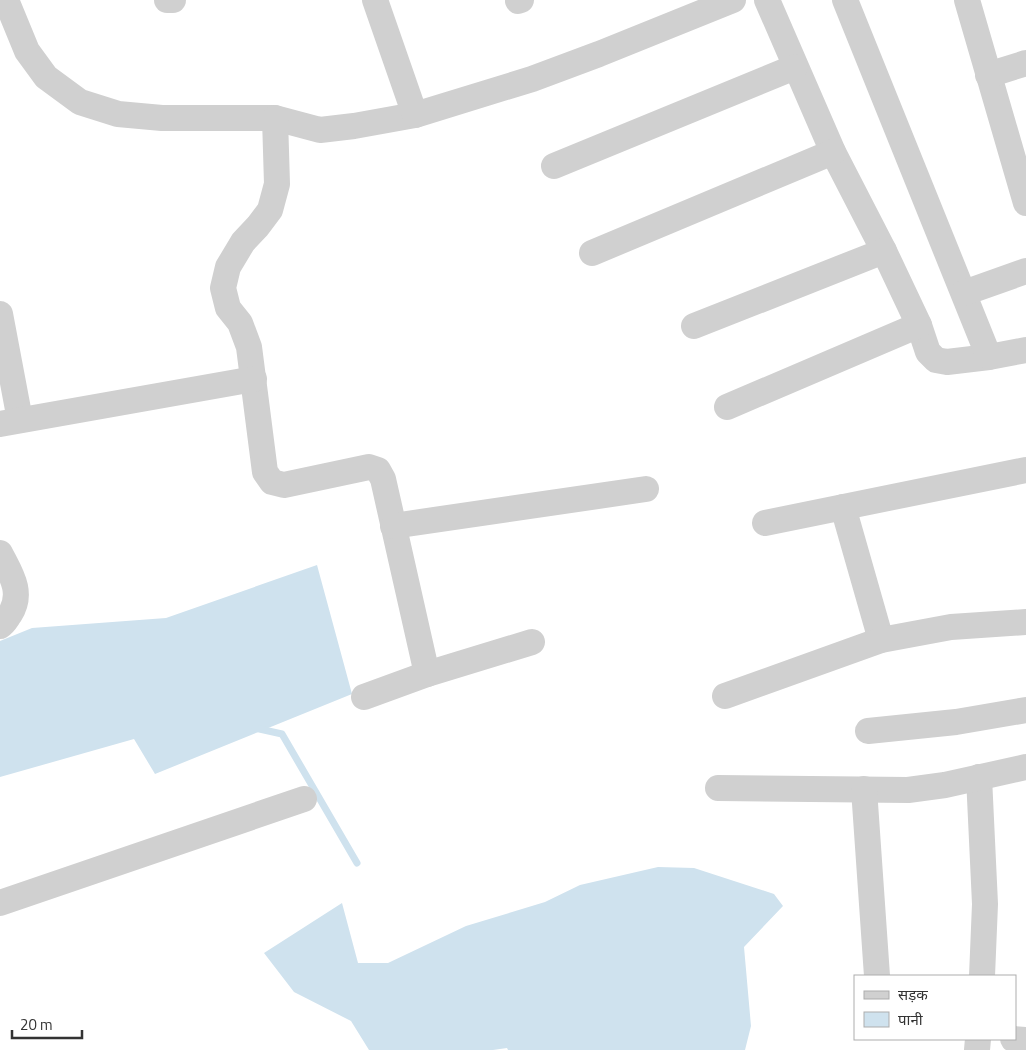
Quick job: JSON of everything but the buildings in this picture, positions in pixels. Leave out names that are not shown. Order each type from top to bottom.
[{"type":"street","points":[[6,0],[10,37],[27,51],[46,77],[80,102],[118,114],[162,118],[275,118],[320,130],[415,115],[532,79],[733,0]]},
{"type":"street","points":[[167,0],[174,0]]},
{"type":"street","points":[[376,0],[415,115]]},
{"type":"street","points":[[767,0],[833,152],[884,251],[919,325],[928,352],[936,360],[947,362],[1026,350]]},
{"type":"street","points":[[845,0],[989,357]]},
{"type":"street","points":[[967,0],[1026,203]]},
{"type":"street","points":[[988,75],[1026,64]]},
{"type":"street","points":[[554,166],[795,67]]},
{"type":"street","points":[[275,118],[277,184],[270,210],[258,226],[242,242],[228,267],[223,288],[228,308],[240,323],[249,347],[265,472],[272,482],[284,485],[368,467],[378,470],[383,479],[427,674]]},
{"type":"street","points":[[592,252],[833,152]]},
{"type":"street","points":[[694,326],[884,251]]},
{"type":"street","points":[[964,293],[1026,271]]},
{"type":"street","points":[[0,314],[10,422],[254,379]]},
{"type":"street","points":[[727,407],[919,325]]},
{"type":"street","points":[[765,523],[1026,470]]},
{"type":"street","points":[[393,526],[646,490]]},
{"type":"street","points":[[843,507],[881,640]]},
{"type":"street","points":[[0,553],[15,581],[16,604],[0,626]]},
{"type":"street","points":[[725,696],[881,640],[951,628],[1026,622]]},
{"type":"street","points":[[364,697],[427,674],[532,642]]},
{"type":"street","points":[[868,731],[956,722],[1026,710]]},
{"type":"street","points":[[718,788],[908,790],[945,785],[1026,766]]},
{"type":"street","points":[[979,777],[985,904],[982,975]]},
{"type":"street","points":[[864,789],[877,975]]},
{"type":"street","points":[[0,903],[304,799]]},
{"type":"water","points":[[317,565],[352,694],[155,774],[134,739],[0,777],[0,641],[32,628],[166,618]]},
{"type":"water","points":[[658,867],[694,868],[774,894],[783,906],[744,947],[751,1026],[745,1050],[508,1050],[507,1048],[493,1050],[369,1050],[351,1021],[294,992],[264,953],[342,903],[358,963],[388,963],[466,926],[545,902],[580,885]]},
{"type":"waterway","points":[[255,728],[282,734],[357,863]]}]
